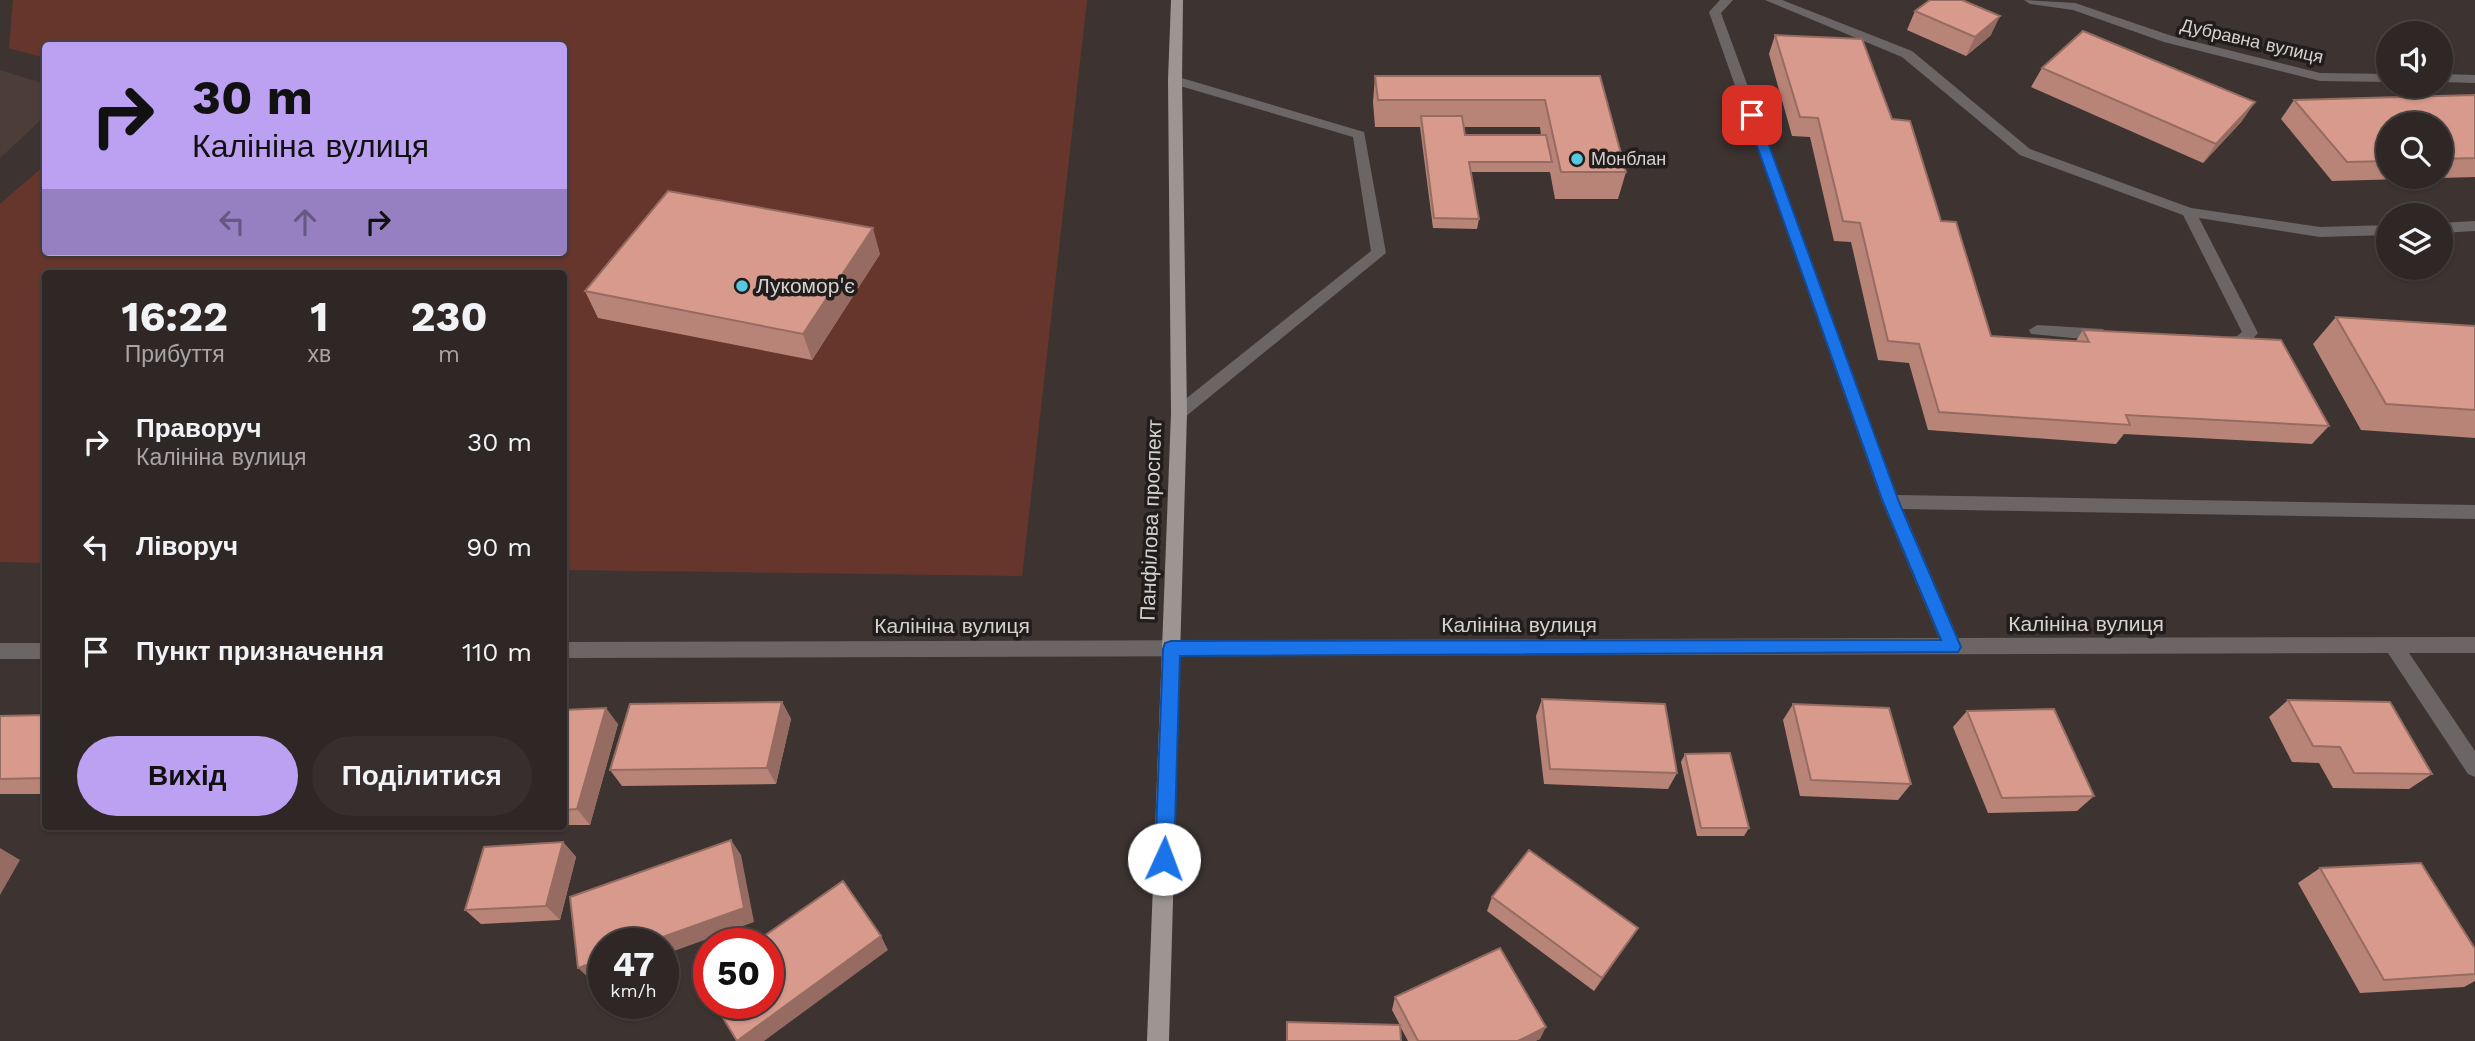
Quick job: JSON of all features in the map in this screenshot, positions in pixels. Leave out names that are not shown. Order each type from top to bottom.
[{"type":"main road","name":"Панфілова проспект","points":[[1158,1041],[1179,413],[1175,80],[1177,0]]},
{"type":"street","points":[[1727,0],[1715,12],[1891,502],[1952,647]]},
{"type":"street","points":[[1771,0],[1907,54],[2025,152],[2189,212],[2320,232],[2376,230]]},
{"type":"street","name":"Дубравна вулиця","points":[[2030,0],[2075,7],[2168,39],[2320,77],[2376,78]]},
{"type":"street","points":[[2453,78],[2475,79]]},
{"type":"street","points":[[1175,80],[1359,135],[1379,253],[1179,413]]},
{"type":"street","points":[[2189,212],[2250,333],[2241,341],[2212,343]]},
{"type":"street","points":[[2453,227],[2475,226]]},
{"type":"street","points":[[2037,330],[2118,336]]},
{"type":"street","points":[[1891,502],[2475,512]]},
{"type":"street","name":"Калініна вулиця","points":[[567,650],[2475,645]]},
{"type":"street","points":[[2394,646],[2475,768]]},
{"type":"street","points":[[0,651],[42,651]]},
{"type":"shaded area","points":[[13,0],[1087,0],[1022,576],[567,570],[567,270],[42,270],[42,563],[0,562],[0,204],[42,168],[42,256],[567,256],[567,42],[42,42],[42,57],[9,48]]},
{"type":"shaded area","points":[[0,70],[42,83],[42,119],[0,158]]},
{"type":"building","points":[[1930,0],[1962,0],[2000,16],[1975,37],[1915,11]]},
{"type":"building","points":[[2083,31],[2255,102],[2216,144],[2042,68]]},
{"type":"building","points":[[1775,35],[1862,39],[1892,119],[1910,121],[1941,221],[1956,222],[1991,336],[2089,342],[2083,330],[2281,340],[2329,426],[2126,415],[2130,425],[1939,412],[1919,344],[1888,341],[1860,223],[1843,221],[1818,118],[1800,117]]},
{"type":"building","points":[[1375,76],[1600,76],[1626,172],[1561,172],[1545,100],[1378,100]]},
{"type":"building","points":[[2475,95],[2475,158],[2453,159],[2453,112],[2376,112],[2376,161],[2347,162],[2294,100],[2453,98],[2453,96]]},
{"type":"building","points":[[1421,116],[1462,116],[1465,135],[1546,135],[1552,162],[1469,162],[1479,219],[1434,218]]},
{"type":"building","name":"Лукомор'є","points":[[668,191],[873,228],[803,334],[585,291]]},
{"type":"building","points":[[2336,317],[2475,326],[2475,410],[2386,404]]},
{"type":"building","points":[[1542,699],[1665,704],[1677,773],[1550,769]]},
{"type":"building","points":[[2288,700],[2390,702],[2432,774],[2354,773],[2340,747],[2313,746]]},
{"type":"building","points":[[782,702],[767,768],[610,770],[630,704]]},
{"type":"building","points":[[1793,704],[1889,708],[1911,784],[1811,780]]},
{"type":"building","points":[[606,708],[577,809],[567,810],[567,710]]},
{"type":"building","points":[[2054,709],[2094,796],[2002,798],[1967,711]]},
{"type":"building","points":[[42,715],[42,778],[0,779],[0,716]]},
{"type":"building","points":[[1730,753],[1749,828],[1701,828],[1685,754]]},
{"type":"building","points":[[731,840],[744,908],[679,931],[679,928],[588,928],[588,965],[578,968],[570,897]]},
{"type":"building","points":[[563,842],[546,906],[465,910],[484,847]]},
{"type":"building","points":[[1529,850],[1638,928],[1602,978],[1492,897]]},
{"type":"building","points":[[2421,863],[2475,949],[2475,974],[2384,980],[2320,868]]},
{"type":"building","points":[[843,881],[881,936],[784,1007],[784,928],[776,928]]},
{"type":"building","points":[[1500,948],[1546,1027],[1518,1041],[1418,1041],[1395,997]]},
{"type":"building","points":[[724,1019],[767,1019],[737,1041]]},
{"type":"building","points":[[1287,1022],[1400,1025],[1401,1041],[1287,1041]]},
{"type":"place","name":"Монблан","points":[[1577,159]]},
{"type":"place","name":"Лукомор'є","points":[[742,286]]},
{"type":"route","points":[[1164,859],[1171,649],[1952,647],[1891,502],[1752,115]]}]
